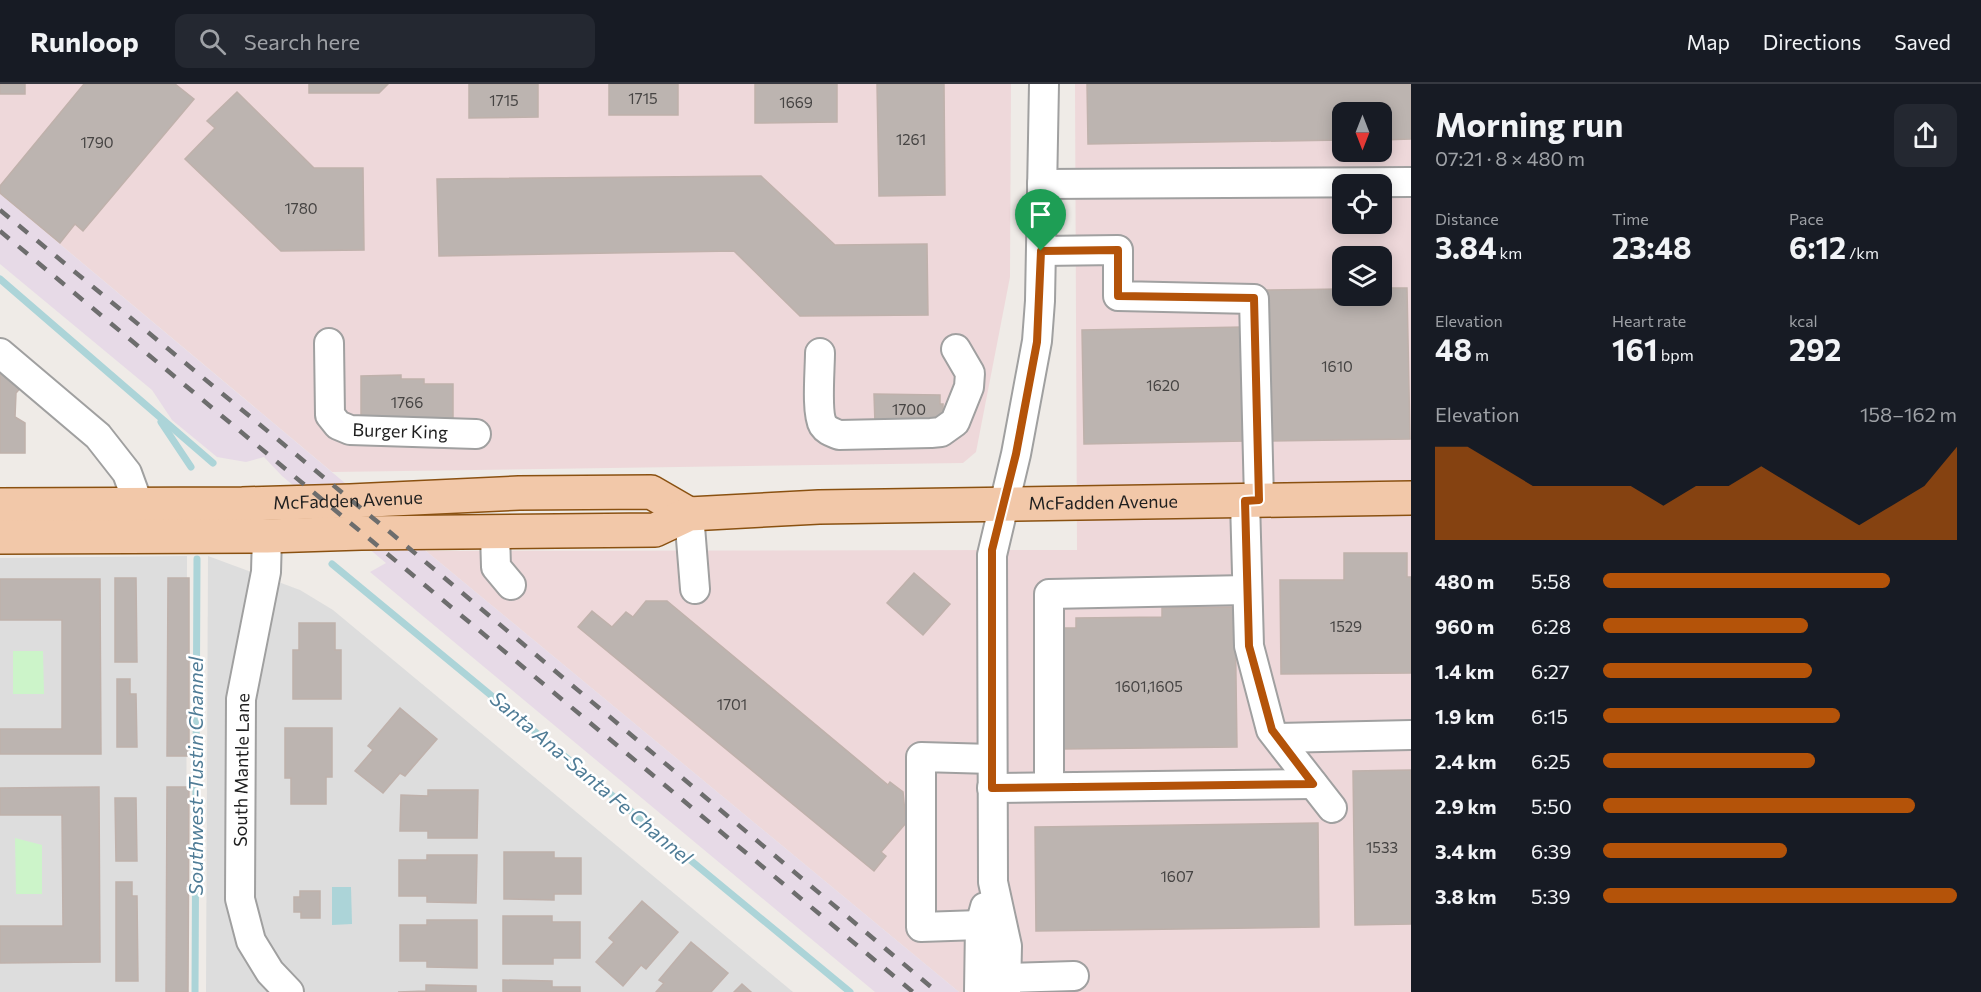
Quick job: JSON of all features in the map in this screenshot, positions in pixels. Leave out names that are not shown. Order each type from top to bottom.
[{"type":"main road","name":"McFadden Avenue","points":[[0,505],[242,504],[519,493],[651,492],[689,514]]},
{"type":"main road","name":"McFadden Avenue","points":[[0,537],[267,536],[361,532],[655,530],[689,514],[819,507],[1411,498]]},
{"type":"street","points":[[1044,84],[1037,342],[1016,454],[992,555],[993,882],[1006,946],[1006,985],[1074,976]]},
{"type":"street","points":[[1042,184],[1411,182]]},
{"type":"street","points":[[1041,251],[1118,250],[1118,296],[1254,298],[1252,500],[1247,590],[1249,646],[1272,730],[1332,808]]},
{"type":"street","name":"Burger King","points":[[329,343],[330,415],[338,425],[350,430],[476,434]]},
{"type":"street","points":[[820,353],[820,412],[822,423],[830,432],[839,435],[931,433],[941,432],[956,422],[969,387],[970,373],[956,350]]},
{"type":"street","points":[[0,354],[98,436],[127,472],[138,503]]},
{"type":"street","points":[[689,514],[695,589]]},
{"type":"street","points":[[495,532],[496,567],[512,585]]},
{"type":"street","name":"South Mantle Lane","points":[[267,536],[267,572],[241,699],[240,899],[251,941],[270,972],[289,992]]},
{"type":"street","points":[[1049,787],[1049,594],[1247,590]]},
{"type":"street","points":[[1278,738],[1411,735]]},
{"type":"street","points":[[980,924],[921,927],[921,757],[992,759]]},
{"type":"street","points":[[992,788],[1313,784]]},
{"type":"street","points":[[979,992],[980,924],[993,882]]},
{"type":"shaded area","points":[[0,84],[1011,84],[1010,277],[976,452],[963,463],[332,472],[0,194]]},
{"type":"shaded area","points":[[1075,84],[1411,84],[1411,992],[959,992],[426,551],[1077,550]]},
{"type":"shaded area","points":[[0,194],[426,551],[959,992],[875,992],[370,572],[386,563],[282,476],[264,457],[246,462],[217,457],[172,420],[152,390],[0,264]]},
{"type":"shaded area","points":[[187,556],[186,992],[0,992],[0,558]]},
{"type":"shaded area","points":[[208,556],[300,590],[333,610],[793,992],[206,992]]},
{"type":"green space","points":[[13,651],[43,651],[44,694],[13,694]]},
{"type":"green space","points":[[15,838],[42,845],[42,894],[16,894]]},
{"type":"water","points":[[332,887],[351,887],[352,924],[332,925]]},
{"type":"building","points":[[0,84],[25,84],[25,94],[0,94]]},
{"type":"building","points":[[84,84],[175,84],[194,99],[83,231],[75,224],[60,243],[0,193],[0,186]]},
{"type":"building","points":[[309,84],[388,84],[379,93],[309,93]]},
{"type":"building","points":[[469,84],[538,84],[538,117],[469,118]]},
{"type":"building","points":[[609,84],[678,84],[678,115],[609,115]]},
{"type":"building","points":[[755,84],[837,84],[837,122],[755,123]]},
{"type":"building","points":[[877,84],[944,84],[945,195],[879,196]]},
{"type":"building","points":[[1087,84],[1411,84],[1411,139],[1392,140],[1392,102],[1332,102],[1332,140],[1088,144]]},
{"type":"building","points":[[237,92],[314,168],[363,168],[364,250],[281,251],[185,159],[215,128],[207,121]]},
{"type":"building","points":[[761,176],[835,245],[927,244],[928,315],[800,316],[734,251],[439,256],[437,179]]},
{"type":"building","points":[[1392,288],[1407,288],[1410,439],[1266,441],[1263,290],[1332,289],[1332,306],[1392,306]]},
{"type":"building","points":[[1243,327],[1245,441],[1084,444],[1082,330]]},
{"type":"building","points":[[0,367],[23,385],[16,393],[15,417],[25,423],[25,453],[0,453]]},
{"type":"building","points":[[401,375],[401,379],[424,379],[424,384],[453,384],[453,422],[361,424],[361,376]]},
{"type":"building","points":[[874,394],[940,395],[943,416],[914,425],[875,424]]},
{"type":"building","points":[[1344,553],[1407,553],[1407,577],[1411,577],[1411,673],[1281,674],[1280,580],[1344,580]]},
{"type":"building","points":[[914,573],[950,604],[923,635],[887,603]]},
{"type":"building","points":[[115,578],[136,578],[137,662],[115,662]]},
{"type":"building","points":[[168,578],[189,578],[189,756],[167,756]]},
{"type":"building","points":[[0,579],[100,579],[101,754],[0,754],[0,729],[62,729],[62,620],[0,620]]},
{"type":"building","points":[[646,601],[667,601],[888,785],[890,782],[903,792],[906,823],[881,852],[886,856],[874,871],[578,627],[592,611],[612,627],[626,612],[633,617]]},
{"type":"building","points":[[1235,607],[1237,747],[1063,749],[1062,628],[1076,628],[1076,618],[1162,617],[1162,608]]},
{"type":"building","points":[[299,623],[335,623],[335,650],[341,650],[341,699],[293,699],[293,650],[299,650]]},
{"type":"building","points":[[117,679],[130,679],[130,694],[136,694],[137,747],[117,747]]},
{"type":"building","points":[[400,708],[437,739],[405,776],[400,773],[383,793],[355,771],[373,750],[368,746]]},
{"type":"building","points":[[285,728],[332,728],[332,777],[326,777],[326,804],[291,804],[291,778],[285,778]]},
{"type":"building","points":[[1411,770],[1411,924],[1355,925],[1353,771]]},
{"type":"building","points":[[99,787],[100,962],[0,963],[0,926],[63,926],[62,815],[0,815],[0,788]]},
{"type":"building","points":[[167,787],[189,787],[188,992],[166,992]]},
{"type":"building","points":[[428,790],[478,790],[477,838],[428,838],[428,831],[400,831],[401,795],[428,796]]},
{"type":"building","points":[[115,798],[136,798],[137,861],[116,861]]},
{"type":"building","points":[[1318,823],[1319,927],[1036,931],[1035,827]]},
{"type":"building","points":[[504,852],[554,852],[554,858],[581,858],[581,894],[554,894],[554,900],[504,899]]},
{"type":"building","points":[[427,855],[477,855],[476,903],[427,902],[427,896],[399,896],[399,860],[427,860]]},
{"type":"building","points":[[116,882],[132,882],[132,896],[137,896],[138,981],[116,981]]},
{"type":"building","points":[[300,891],[320,891],[320,918],[301,918],[301,912],[294,912],[294,897],[300,897]]},
{"type":"building","points":[[642,901],[678,932],[646,969],[641,965],[623,986],[596,962],[614,942],[609,938]]},
{"type":"building","points":[[503,916],[552,916],[552,922],[580,922],[580,958],[553,958],[553,964],[503,964]]},
{"type":"building","points":[[427,920],[477,920],[477,968],[427,967],[427,961],[400,961],[400,925],[427,925]]},
{"type":"building","points":[[691,942],[728,973],[711,992],[656,992],[664,983],[659,980]]},
{"type":"building","points":[[503,980],[552,981],[552,987],[580,987],[580,992],[503,992]]},
{"type":"building","points":[[742,984],[751,992],[734,992]]},
{"type":"building","points":[[426,985],[476,986],[476,992],[398,992],[426,991]]},
{"type":"waterway","name":"Santa Ana-Santa Fe Channel","points":[[0,279],[213,463]]},
{"type":"waterway","points":[[161,422],[191,467]]},
{"type":"waterway","name":"Southwest-Tustin Channel","points":[[195,992],[197,559]]},
{"type":"waterway","name":"Santa Ana-Santa Fe Channel","points":[[332,564],[850,992]]},
{"type":"railway","points":[[0,210],[391,533],[937,992]]},
{"type":"railway","points":[[0,231],[913,992]]},
{"type":"route","points":[[1118,250],[1118,296],[1254,298],[1259,500],[1245,501],[1249,646],[1272,730],[1313,784],[992,788],[992,550],[1016,454],[1037,342],[1041,251],[1118,250]]}]
